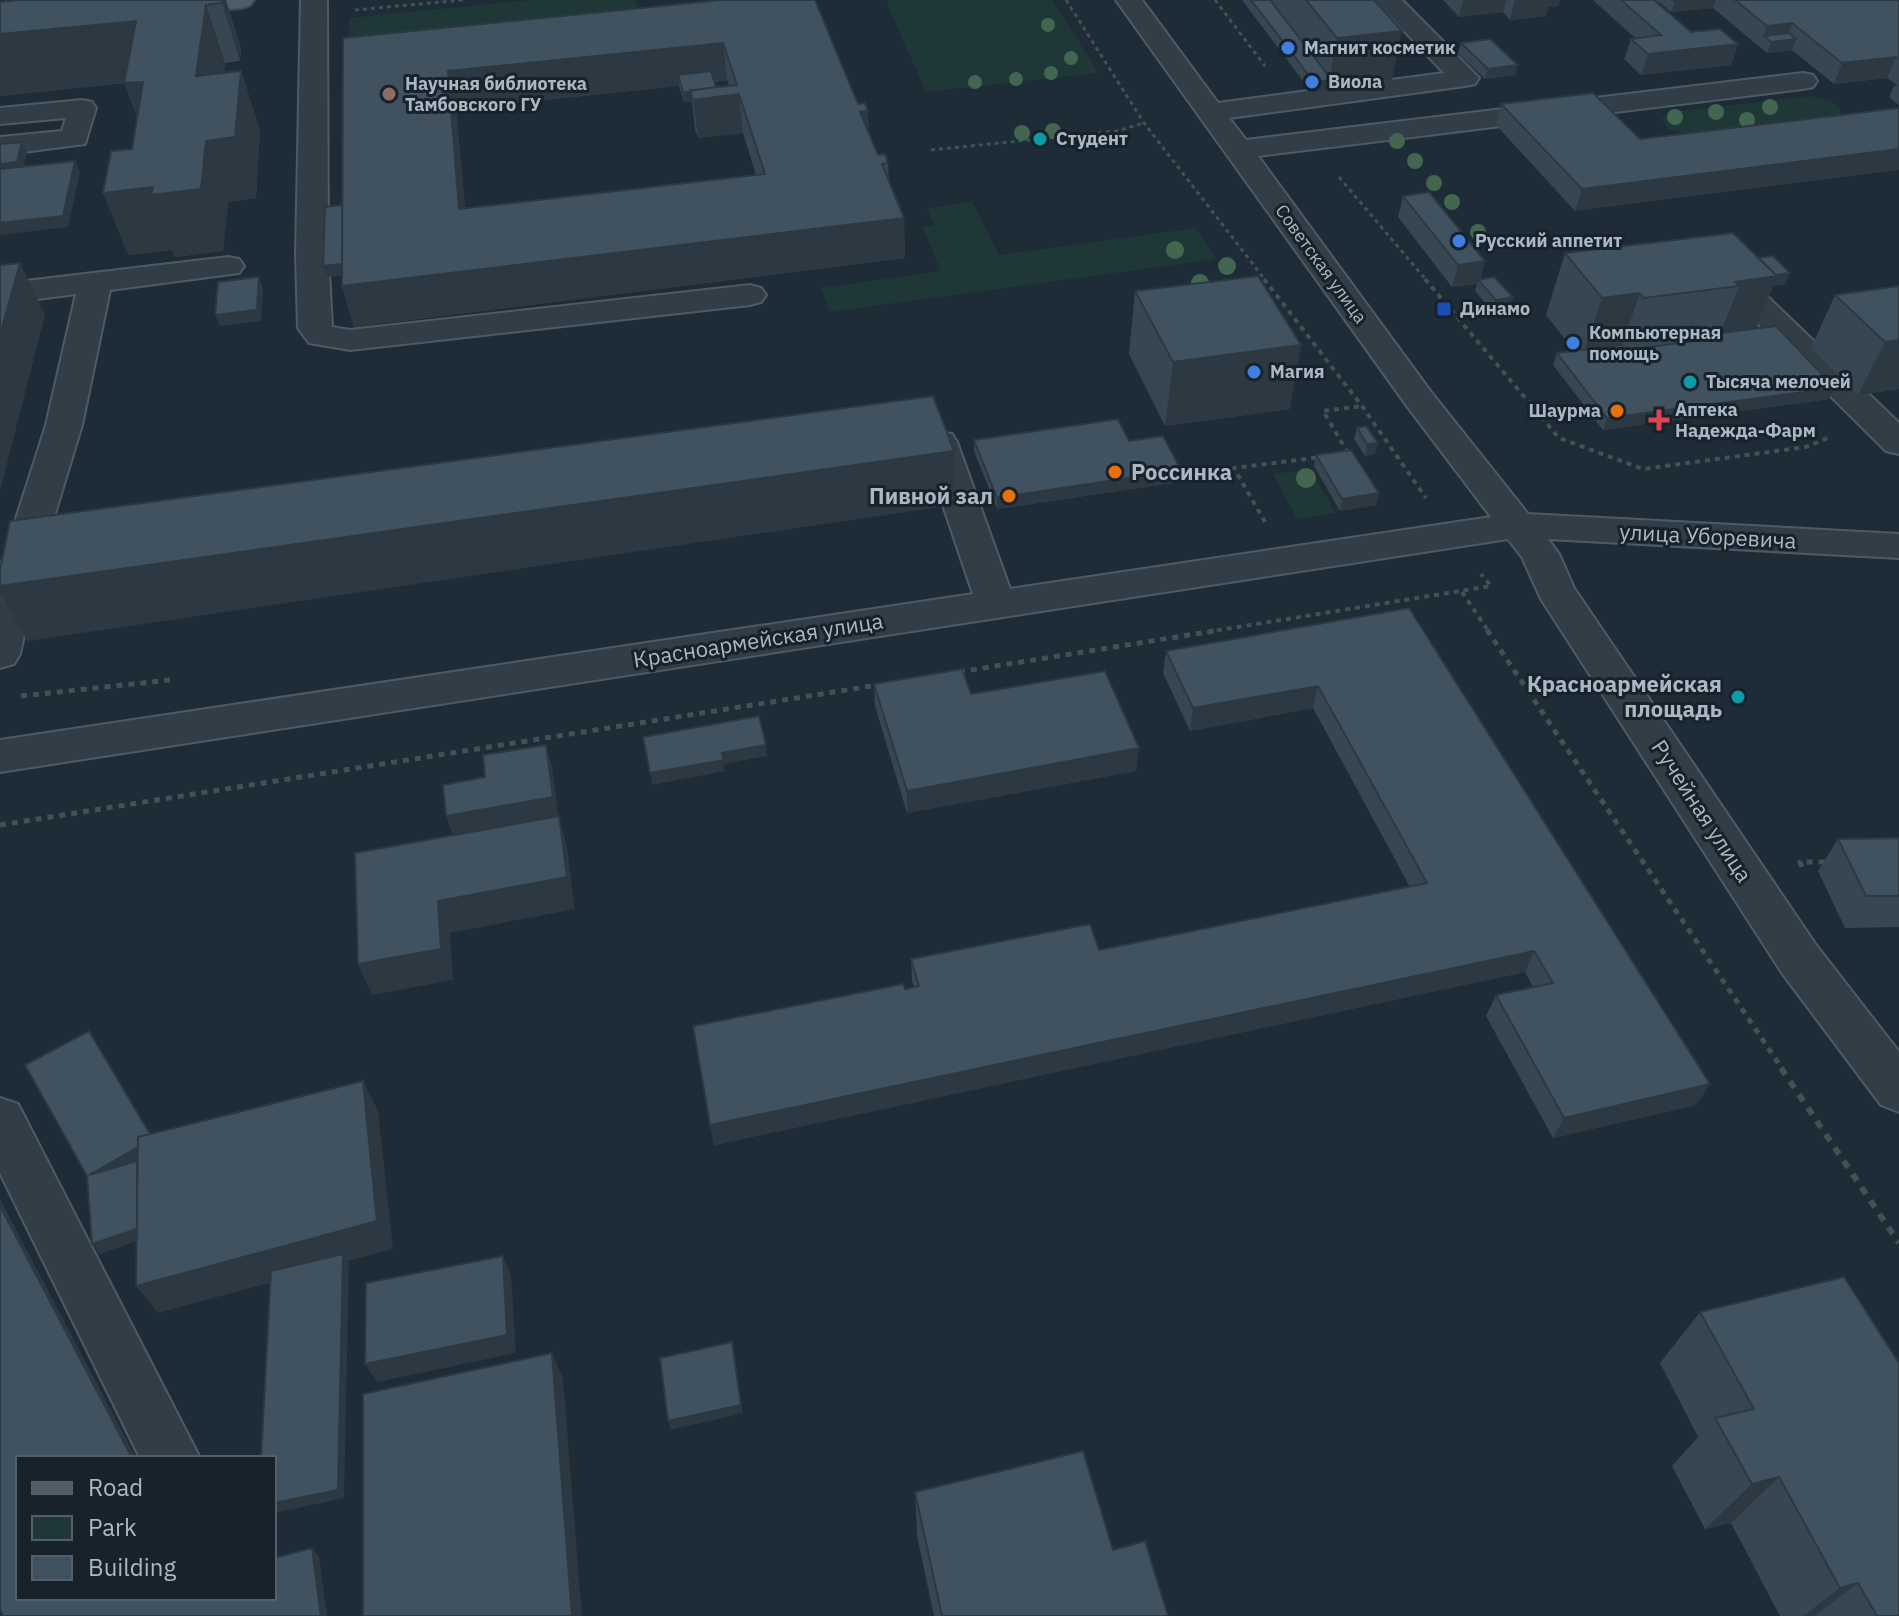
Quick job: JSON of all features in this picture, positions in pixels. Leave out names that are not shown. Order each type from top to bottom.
[{"type":"main road","points":[[138,10],[241,0]]},
{"type":"street","points":[[314,0],[328,62],[312,254],[315,328],[321,336],[350,340],[750,295]]},
{"type":"street","name":"Советская улица","points":[[1129,0],[1419,399],[1517,525]]},
{"type":"street","points":[[1211,112],[1465,78],[1388,0]]},
{"type":"street","points":[[1239,150],[1803,81]]},
{"type":"street","points":[[0,116],[82,108],[75,138],[0,146]]},
{"type":"street","points":[[0,294],[228,266]]},
{"type":"street","points":[[0,654],[34,571],[95,283]]},
{"type":"street","points":[[1690,288],[1735,283],[1810,338],[1891,435]]},
{"type":"street","points":[[892,449],[939,442],[996,604]]},
{"type":"street","name":"Красноармейская улица","points":[[0,756],[1517,525]]},
{"type":"street","name":"улица Уборевича","points":[[1517,525],[1899,546]]},
{"type":"street","name":"Ручейная улица","points":[[1517,525],[1540,554],[1555,590],[1799,959],[1899,1090]]},
{"type":"street","points":[[0,1120],[170,1456]]},
{"type":"path","points":[[943,674],[1491,586],[1362,406],[1144,123],[1066,0]]},
{"type":"path","points":[[1215,0],[1292,102]]},
{"type":"path","points":[[931,150],[1117,131],[1144,123]]},
{"type":"path","points":[[1322,141],[1333,170],[1559,438],[1643,469],[1806,447],[1836,434],[1891,435]]},
{"type":"path","points":[[1269,530],[1234,468],[1350,453],[1323,411],[1362,406]]},
{"type":"path","points":[[1462,592],[1899,1243]]},
{"type":"path","points":[[16,696],[173,680]]},
{"type":"path","points":[[0,825],[881,684]]},
{"type":"path","points":[[1805,877],[1800,862],[1843,862]]},
{"type":"green space","points":[[531,0],[635,0],[643,27],[349,46],[349,18]]},
{"type":"green space","points":[[1052,0],[1099,73],[926,92],[886,2]]},
{"type":"green space","points":[[1810,96],[1833,102],[1840,107],[1840,116],[1690,135],[1668,129],[1661,119],[1673,112]]},
{"type":"green space","points":[[972,202],[999,255],[1196,228],[1216,259],[830,312],[821,288],[941,271],[922,227],[934,225],[927,208]]},
{"type":"green space","points":[[1310,469],[1336,513],[1297,519],[1273,474]]},
{"type":"building","points":[[222,0],[222,3],[206,5],[196,76],[241,71],[235,137],[206,141],[201,189],[151,195],[153,187],[103,193],[111,151],[132,149],[143,82],[124,83],[136,21],[0,34],[0,2]]},
{"type":"building","points":[[721,0],[815,0],[858,104],[865,103],[868,111],[860,112],[878,155],[885,154],[888,163],[882,164],[904,218],[342,286],[343,38]],"holes":[[[723,43],[737,85],[690,90],[693,100],[739,94],[765,174],[459,209],[448,71]]]},
{"type":"building","points":[[1251,0],[1270,0],[1332,80],[1314,82]]},
{"type":"building","points":[[1306,0],[1374,0],[1402,31],[1337,38]]},
{"type":"building","points":[[1621,0],[1654,0],[1691,32],[1720,29],[1738,44],[1648,54],[1631,39],[1661,35]]},
{"type":"building","points":[[1735,0],[1899,0],[1899,59],[1842,63],[1792,23],[1767,26]]},
{"type":"building","points":[[1789,33],[1796,39],[1771,42],[1764,36]]},
{"type":"building","points":[[1490,39],[1518,65],[1488,69],[1461,43]]},
{"type":"building","points":[[711,71],[716,87],[683,92],[678,75]]},
{"type":"building","points":[[1593,93],[1640,139],[1899,108],[1899,149],[1582,189],[1501,104]]},
{"type":"building","points":[[22,142],[17,162],[0,164],[0,144]]},
{"type":"building","points":[[75,161],[63,216],[0,223],[0,169]]},
{"type":"building","points":[[1429,192],[1485,261],[1458,265],[1403,196]]},
{"type":"building","points":[[342,205],[342,264],[323,266],[325,207]]},
{"type":"building","points":[[1733,233],[1777,276],[1735,282],[1739,286],[1644,298],[1640,293],[1602,298],[1565,253]]},
{"type":"building","points":[[1773,256],[1790,273],[1776,275],[1758,258]]},
{"type":"building","points":[[20,263],[0,335],[0,265]]},
{"type":"building","points":[[1258,276],[1301,345],[1173,362],[1135,291]]},
{"type":"building","points":[[259,277],[257,310],[215,315],[218,282]]},
{"type":"building","points":[[1494,277],[1513,297],[1496,300],[1478,280]]},
{"type":"building","points":[[1899,286],[1899,340],[1885,342],[1835,295]]},
{"type":"building","name":"Тысяча мелочей","points":[[1776,326],[1835,388],[1607,418],[1557,353],[1622,345],[1626,350],[1719,338],[1721,333]]},
{"type":"building","points":[[933,396],[954,451],[0,586],[0,570],[10,521]]},
{"type":"building","points":[[1118,419],[1129,441],[1163,436],[1181,470],[997,498],[974,440]]},
{"type":"building","points":[[1366,426],[1378,443],[1367,444],[1357,428]]},
{"type":"building","points":[[1351,450],[1379,493],[1342,499],[1316,455]]},
{"type":"building","points":[[1409,608],[1710,1084],[1564,1118],[1496,995],[1553,983],[1534,951],[710,1125],[693,1026],[903,984],[905,989],[919,986],[911,959],[1090,924],[1099,950],[1427,883],[1318,686],[1193,708],[1166,651]]},
{"type":"building","points":[[962,669],[971,694],[1105,671],[1139,748],[907,791],[874,684]]},
{"type":"building","points":[[759,716],[766,745],[722,753],[724,760],[650,773],[643,737]]},
{"type":"building","points":[[546,745],[553,797],[446,816],[443,785],[485,777],[483,755]]},
{"type":"building","points":[[559,816],[567,877],[438,901],[441,949],[358,964],[355,853]]},
{"type":"building","points":[[1899,838],[1899,896],[1866,896],[1838,839]]},
{"type":"building","points":[[89,1031],[150,1134],[138,1137],[138,1147],[89,1175],[137,1161],[137,1229],[92,1244],[87,1176],[25,1065]]},
{"type":"building","points":[[363,1081],[377,1221],[136,1286],[138,1137]]},
{"type":"building","points":[[0,1206],[131,1456],[16,1456],[16,1600],[276,1600],[276,1557],[312,1548],[321,1616],[3,1616],[0,1609]]},
{"type":"building","points":[[343,1254],[338,1490],[276,1503],[276,1456],[261,1456],[271,1271]]},
{"type":"building","points":[[503,1256],[507,1335],[365,1364],[366,1283]]},
{"type":"building","points":[[1844,1277],[1899,1363],[1899,1616],[1877,1616],[1858,1583],[1840,1588],[1779,1477],[1752,1484],[1715,1418],[1754,1409],[1700,1312]]},
{"type":"building","points":[[732,1342],[741,1405],[668,1421],[660,1358]]},
{"type":"building","points":[[552,1353],[572,1616],[363,1616],[363,1394]]},
{"type":"building","points":[[1083,1451],[1113,1550],[1145,1541],[1168,1616],[942,1616],[915,1492]]},
{"type":"place","name":"Магнит косметик","points":[[1288,48]]},
{"type":"place","name":"Виола","points":[[1312,82]]},
{"type":"place","name":"Научная библиотека Тамбовского ГУ","points":[[389,94]]},
{"type":"place","name":"Студент","points":[[1040,139]]},
{"type":"place","name":"Русский аппетит","points":[[1459,241]]},
{"type":"place","name":"Динамо","points":[[1444,309]]},
{"type":"place","name":"Компьютерная помощь","points":[[1573,343]]},
{"type":"place","name":"Магия","points":[[1254,372]]},
{"type":"place","name":"Тысяча мелочей","points":[[1690,382]]},
{"type":"place","name":"Шаурма","points":[[1617,411]]},
{"type":"place","name":"Аптека Надежда-Фарм","points":[[1659,420]]},
{"type":"place","name":"Россинка","points":[[1115,472]]},
{"type":"place","name":"Пивной зал","points":[[1009,496]]},
{"type":"place","name":"Красноармейская площадь","points":[[1738,697]]}]
